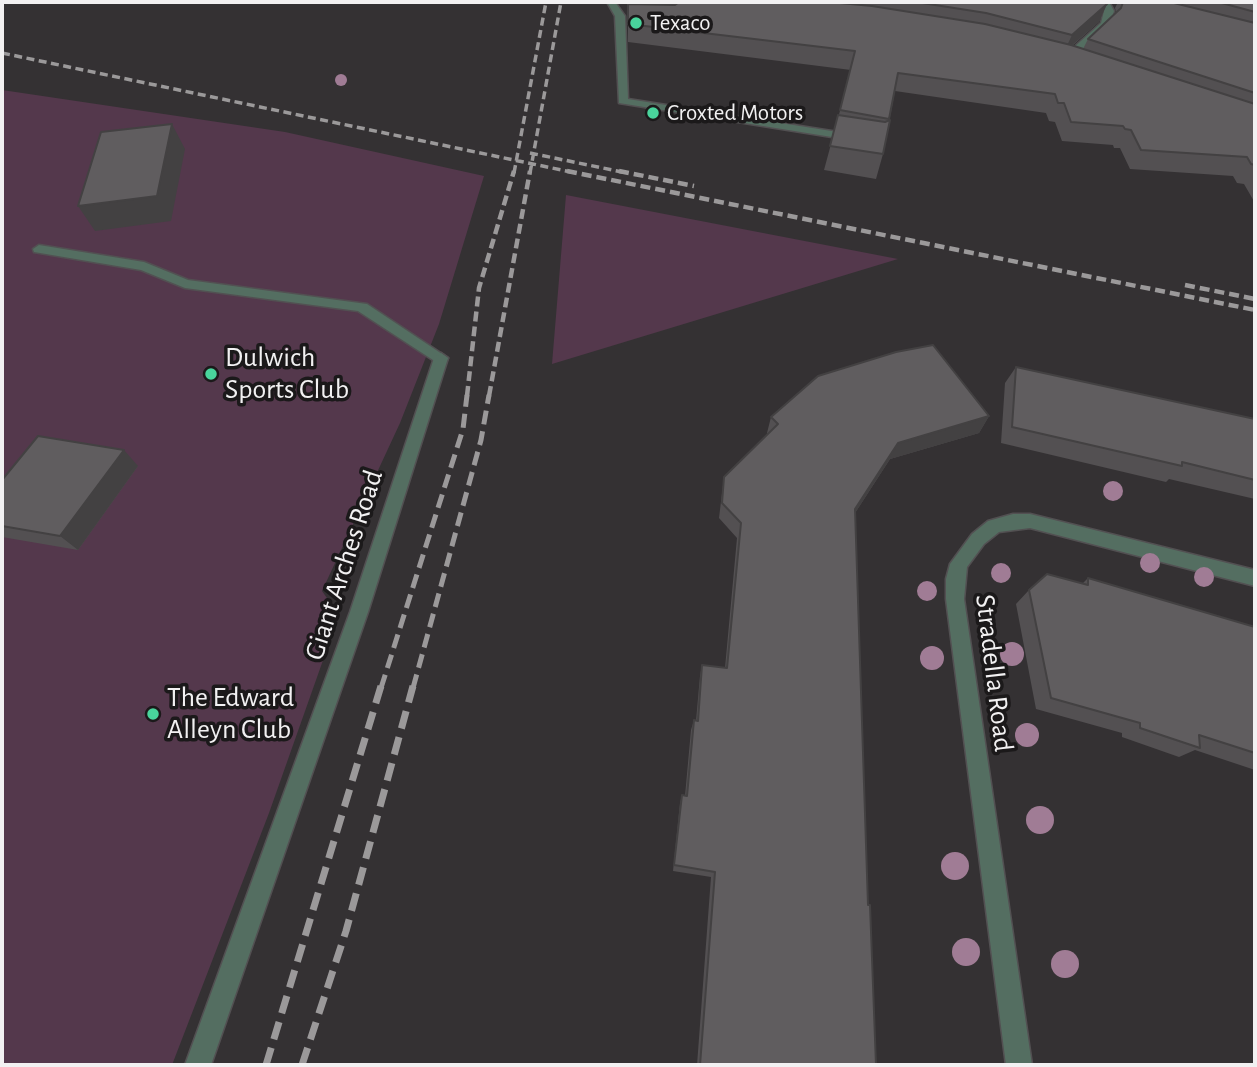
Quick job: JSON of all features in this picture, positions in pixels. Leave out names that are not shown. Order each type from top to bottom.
[{"type":"street","points":[[611,2],[620,16],[623,101],[864,139]]},
{"type":"street","points":[[1067,59],[1105,24],[1109,11],[1105,2],[1119,3]]},
{"type":"street","points":[[620,16],[634,16]]},
{"type":"street","name":"Giant Arches Road","points":[[39,249],[144,266],[185,284],[362,307],[441,358],[359,612],[198,1065]]},
{"type":"street","name":"Stradella Road","points":[[1019,1065],[955,599],[955,579],[959,564],[978,539],[994,526],[1013,521],[1030,521],[1255,578]]},
{"type":"shaded area","points":[[2,90],[285,132],[484,176],[439,324],[400,423],[322,591],[339,615],[269,813],[172,1065],[2,1065]]},
{"type":"shaded area","points":[[566,195],[898,259],[552,364]]},
{"type":"building","points":[[679,2],[829,2],[872,6],[985,24],[1071,45],[1255,104],[1255,165],[1251,164],[1247,157],[1141,150],[1131,130],[1123,126],[1071,122],[1064,103],[1058,103],[1055,94],[898,73],[889,119],[840,110],[855,51],[628,24],[628,4],[675,5]]},
{"type":"building","points":[[916,2],[1108,2],[1072,35],[986,13]]},
{"type":"building","points":[[1123,2],[1170,2],[1255,23],[1255,93],[1088,39],[1121,8]]},
{"type":"building","points":[[1218,2],[1255,2],[1255,12]]},
{"type":"building","points":[[838,115],[885,122],[890,120],[883,154],[830,146]]},
{"type":"building","points":[[172,124],[157,196],[78,206],[101,132]]},
{"type":"building","points":[[933,345],[989,416],[898,443],[855,509],[876,1065],[700,1065],[715,872],[674,865],[682,795],[687,796],[694,720],[698,721],[702,665],[727,668],[741,523],[722,503],[724,477],[778,424],[771,417],[818,376],[896,352]]},
{"type":"building","points":[[1016,367],[1255,419],[1255,480],[1012,427]]},
{"type":"building","points":[[38,436],[124,450],[60,536],[2,526],[2,480]]},
{"type":"building","points":[[1047,574],[1088,585],[1088,578],[1255,627],[1255,753],[1199,735],[1200,748],[1140,728],[1140,723],[1051,698],[1029,590]]},
{"type":"railway","points":[[516,161],[546,2]]},
{"type":"railway","points":[[533,154],[561,2]]},
{"type":"railway","points":[[2,53],[516,161]]},
{"type":"railway","points":[[532,164],[533,154]]},
{"type":"railway","points":[[533,154],[627,173]]},
{"type":"railway","points":[[514,173],[516,161]]},
{"type":"railway","points":[[516,161],[532,164]]},
{"type":"railway","points":[[530,173],[532,164]]},
{"type":"railway","points":[[532,164],[576,173]]},
{"type":"railway","points":[[467,396],[479,288],[514,171]]},
{"type":"railway","points":[[489,396],[530,171]]},
{"type":"railway","points":[[567,171],[1255,310]]},
{"type":"railway","points":[[619,171],[694,186]]},
{"type":"railway","points":[[1185,285],[1255,299]]},
{"type":"railway","points":[[381,688],[463,429],[467,395]]},
{"type":"railway","points":[[413,688],[481,440],[489,395]]},
{"type":"railway","points":[[266,1065],[381,686]]},
{"type":"railway","points":[[302,1065],[346,931],[413,686]]},
{"type":"place","name":"Texaco","points":[[636,23]]},
{"type":"place","name":"Croxted Motors","points":[[653,113]]},
{"type":"place","name":"Dulwich Sports Club","points":[[211,374]]},
{"type":"place","name":"The Edward Alleyn Club","points":[[153,714]]}]
